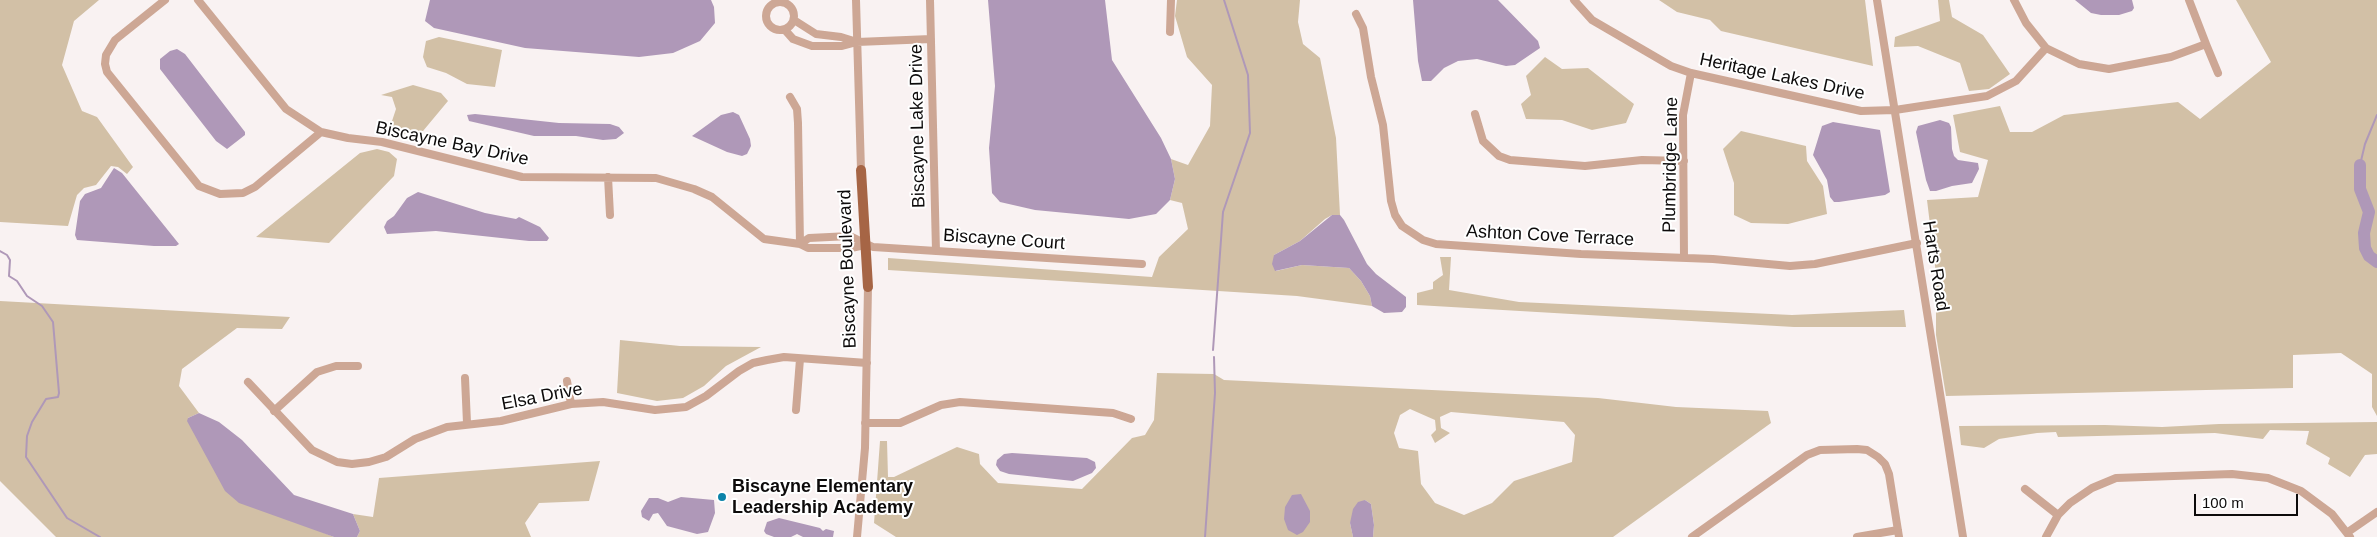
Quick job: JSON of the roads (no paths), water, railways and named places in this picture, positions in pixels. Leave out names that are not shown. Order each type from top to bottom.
[{"type":"main road","name":"Biscayne Boulevard","points":[[861,170],[868,287]]},
{"type":"street","points":[[166,0],[115,40],[106,55],[105,64],[107,72],[199,186],[220,194],[242,193],[255,187],[321,132],[286,109],[198,0]]},
{"type":"street","name":"Biscayne Boulevard","points":[[856,0],[861,170]]},
{"type":"street","name":"Biscayne Lake Drive","points":[[930,0],[936,251]]},
{"type":"street","points":[[1170,32],[1171,0]]},
{"type":"street","name":"Heritage Lakes Drive","points":[[1574,0],[1592,20],[1658,60],[1691,73],[1861,111],[1895,110],[1974,99],[1994,93],[2016,81],[2046,48]]},
{"type":"street","name":"Harts Road","points":[[1877,0],[1963,537]]},
{"type":"street","points":[[2014,0],[2026,23],[2046,48],[2079,64],[2109,69],[2171,57],[2206,44]]},
{"type":"street","points":[[2189,0],[2218,73]]},
{"type":"street","points":[[785,30],[794,20],[793,11],[787,4],[778,2],[770,7],[766,15],[768,24],[776,30],[785,30],[794,39],[812,46],[842,46],[857,42],[931,39]]},
{"type":"street","name":"Ashton Cove Terrace","points":[[1356,14],[1363,28],[1371,77],[1383,125],[1391,201],[1395,215],[1411,234],[1436,244],[1581,254],[1684,258],[1778,266],[1802,265],[1917,243]]},
{"type":"street","points":[[794,20],[816,34],[841,37],[857,42]]},
{"type":"street","name":"Plumbridge Lane","points":[[1684,258],[1683,115],[1691,73]]},
{"type":"street","points":[[790,97],[797,109],[798,123],[800,244]]},
{"type":"street","points":[[1475,114],[1483,141],[1499,156],[1510,160],[1585,166],[1642,160],[1684,161]]},
{"type":"street","name":"Biscayne Bay Drive","points":[[321,132],[348,138],[382,142],[512,176],[656,178],[694,188],[732,212],[764,239],[800,244],[808,248],[851,248],[865,244]]},
{"type":"street","points":[[608,177],[610,215]]},
{"type":"street","name":"Biscayne Bay Drive","points":[[800,244],[809,238],[850,236],[865,244]]},
{"type":"street","name":"Biscayne Court","points":[[865,244],[874,247],[1142,264]]},
{"type":"street","name":"Biscayne Boulevard","points":[[857,537],[865,423],[868,287]]},
{"type":"street","name":"Elsa Drive","points":[[248,382],[312,450],[337,462],[352,464],[386,457],[415,439],[447,427],[467,423],[501,421],[571,404],[603,402],[655,410],[672,410],[697,402],[753,363],[784,357],[867,363]]},
{"type":"street","points":[[796,410],[800,359]]},
{"type":"street","points":[[274,411],[317,372],[336,366],[358,366]]},
{"type":"street","points":[[465,378],[467,423]]},
{"type":"street","points":[[567,381],[571,404]]},
{"type":"street","points":[[865,423],[900,423],[941,406],[960,402],[1113,412],[1131,419]]},
{"type":"street","points":[[1692,537],[1813,452],[1857,449],[1867,450],[1878,457],[1889,474],[1898,533],[1857,537]]},
{"type":"street","points":[[2046,537],[2058,516],[2080,495],[2116,478],[2132,476],[2252,475],[2276,481],[2301,491],[2325,508],[2349,535],[2377,512]]},
{"type":"street","points":[[2025,489],[2058,516]]},
{"type":"waterway","points":[[1213,350],[1223,212],[1250,133],[1248,75],[1224,0]]},
{"type":"waterway","points":[[2360,165],[2365,144],[2377,115]]},
{"type":"waterway","points":[[2360,165],[2360,189],[2369,212],[2364,233],[2365,248],[2369,256],[2377,262]]},
{"type":"waterway","points":[[0,251],[7,255],[10,260],[9,276],[17,281],[27,296],[42,306],[53,322],[59,393],[58,397],[46,399],[32,422],[27,436],[26,457],[67,518],[100,537]]},
{"type":"waterway","points":[[1205,537],[1215,393],[1214,357]]},
{"type":"place","name":"Biscayne Elementary Leadership Academy","points":[[722,497]]}]
